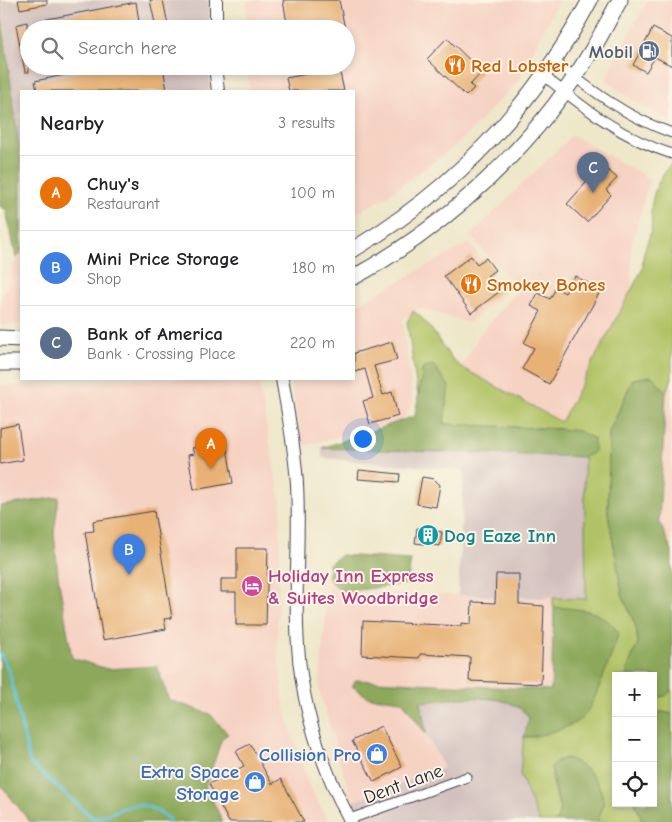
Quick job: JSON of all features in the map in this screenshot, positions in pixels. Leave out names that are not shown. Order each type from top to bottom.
[{"type":"highway","points":[[355,248],[405,216],[460,170],[497,134],[544,76],[590,0]]},
{"type":"highway","points":[[355,276],[415,239],[468,196],[520,146],[564,92],[592,51],[620,0]]},
{"type":"highway","points":[[0,338],[20,339]]},
{"type":"highway","points":[[0,362],[20,363]]},
{"type":"main road","points":[[216,0],[216,20]]},
{"type":"main road","points":[[216,75],[218,90]]},
{"type":"main road","points":[[282,380],[297,482],[297,615],[301,667],[315,738],[327,773],[350,821]]},
{"type":"street","points":[[554,61],[574,77],[638,120],[672,134]]},
{"type":"street","points":[[544,76],[617,129],[672,154]]},
{"type":"street","name":"Dent Lane","points":[[350,821],[467,777]]},
{"type":"shaded area","points":[[2,0],[209,0],[210,20],[20,20],[20,75],[210,75],[210,90],[20,90],[19,149]]},
{"type":"shaded area","points":[[247,0],[559,0],[519,80],[459,143],[387,196],[355,214],[355,90],[250,90],[247,75],[355,75],[355,20],[246,20]]},
{"type":"shaded area","points":[[648,0],[672,0],[672,120],[659,115],[629,97],[606,80],[610,68]]},
{"type":"shaded area","points":[[572,135],[650,179],[631,246],[632,305],[568,425],[459,371],[480,334],[519,289],[470,236]]},
{"type":"shaded area","points":[[469,243],[506,291],[469,323],[420,308],[403,319],[413,403],[403,420],[303,446],[290,380],[355,380],[355,305]]},
{"type":"shaded area","points":[[20,254],[20,324],[0,325],[0,308],[16,258]]},
{"type":"shaded area","points":[[672,379],[672,551],[659,521],[666,392]]},
{"type":"shaded area","points":[[115,380],[258,380],[281,503],[277,645],[284,706],[308,784],[329,822],[223,822],[205,785],[209,780],[222,738],[227,735],[210,714],[169,700],[156,667],[107,669],[72,659],[58,576],[54,532],[59,497],[0,506],[0,385],[59,385]]},
{"type":"shaded area","points":[[322,448],[584,457],[586,599],[458,595],[464,470],[322,458]]},
{"type":"shaded area","points":[[329,579],[343,592],[553,598],[551,690],[356,680],[352,687],[368,697],[402,701],[426,734],[444,768],[352,802],[319,690]]},
{"type":"shaded area","points":[[495,698],[524,709],[529,718],[524,737],[520,774],[539,822],[363,822],[352,802],[444,768],[426,734],[421,702]]},
{"type":"shaded area","points":[[0,784],[30,822],[0,822]]},
{"type":"green space","points":[[0,0],[20,155],[20,254],[16,258],[6,210],[0,206]]},
{"type":"green space","points":[[672,164],[672,379],[666,392],[652,376],[633,379],[609,432],[608,513],[622,594],[636,627],[638,643],[627,672],[612,672],[612,807],[637,807],[643,822],[597,822],[603,803],[551,774],[560,810],[556,822],[539,822],[520,774],[524,737],[535,737],[589,611],[553,607],[553,598],[586,599],[584,457],[594,452],[561,429],[443,424],[423,367],[418,396],[407,322],[413,311],[427,323],[448,354],[461,367],[561,422],[643,268],[644,254],[651,228],[653,198],[660,179]]},
{"type":"green space","points":[[433,365],[449,386],[444,424],[579,431],[594,439],[594,452],[584,457],[322,448],[415,416],[423,367]]},
{"type":"green space","points":[[652,376],[666,392],[659,521],[672,551],[672,690],[665,696],[657,697],[657,672],[627,672],[638,643],[636,627],[622,594],[608,513],[609,432],[633,379]]},
{"type":"green space","points":[[59,497],[54,532],[58,576],[72,658],[107,669],[157,666],[169,700],[210,714],[228,734],[222,738],[205,785],[223,822],[30,822],[0,784],[0,506]]},
{"type":"green space","points":[[341,555],[411,560],[407,584],[342,592],[329,579],[329,564]]},
{"type":"green space","points":[[554,607],[582,610],[598,615],[612,625],[619,633],[603,678],[587,712],[577,722],[563,728],[546,734],[524,737],[529,718],[520,709],[495,699],[464,698],[421,702],[426,734],[402,701],[368,697],[352,686],[356,680],[551,690]]},
{"type":"green space","points":[[672,690],[672,714],[657,713],[657,697],[665,696]]},
{"type":"green space","points":[[657,713],[672,714],[672,822],[643,822],[637,807],[657,807]]},
{"type":"green space","points":[[565,758],[579,764],[591,774],[600,788],[603,805],[597,822],[556,822],[560,810],[551,767],[557,761]]},
{"type":"building","points":[[18,0],[47,0],[47,4],[20,9]]},
{"type":"building","points":[[150,0],[163,0],[167,20],[154,20]]},
{"type":"building","points":[[283,0],[339,0],[343,20],[286,20]]},
{"type":"building","points":[[136,2],[139,20],[42,20]]},
{"type":"building","points":[[20,24],[20,46],[16,25]]},
{"type":"building","points":[[653,28],[672,38],[672,66],[655,57],[646,72],[633,65]]},
{"type":"building","name":"Red Lobster","points":[[447,38],[482,72],[470,85],[474,88],[466,96],[427,59]]},
{"type":"building","points":[[65,75],[164,75],[167,90],[37,90],[35,81]]},
{"type":"building","points":[[302,75],[341,75],[344,90],[289,90],[286,78]]},
{"type":"building","points":[[602,165],[617,178],[606,190],[611,195],[587,222],[567,204]]},
{"type":"building","name":"Smokey Bones","points":[[471,256],[477,264],[486,258],[495,270],[487,276],[499,292],[471,313],[444,276]]},
{"type":"building","points":[[575,276],[601,290],[549,384],[522,369],[534,348],[524,343],[541,311],[531,306],[538,293],[550,299],[556,288],[565,293]]},
{"type":"building","points":[[392,342],[397,360],[374,366],[383,395],[392,392],[398,416],[370,424],[363,401],[373,398],[365,369],[355,372],[355,353]]},
{"type":"building","points":[[18,424],[23,460],[0,464],[0,428]]},
{"type":"building","points":[[211,441],[212,444],[226,442],[233,483],[194,490],[188,455],[194,454],[192,448],[204,446],[203,443]]},
{"type":"building","points":[[359,470],[400,474],[399,482],[358,479]]},
{"type":"building","points":[[422,477],[434,479],[440,485],[436,507],[417,504]]},
{"type":"building","points":[[154,511],[172,618],[164,619],[166,629],[103,640],[85,532],[94,531],[93,521]]},
{"type":"building","name":"Dog Eaze Inn","points":[[417,528],[442,532],[440,546],[415,543]]},
{"type":"building","name":"Holiday Inn Express & Suites Woodbridge","points":[[237,548],[268,548],[266,625],[236,625],[236,592],[221,592],[221,579],[237,579]]},
{"type":"building","points":[[496,574],[519,574],[519,604],[544,606],[541,684],[469,681],[470,657],[420,654],[419,658],[362,655],[363,621],[461,626],[461,623],[471,624],[472,602],[495,603]]},
{"type":"building","name":"Collision Pro","points":[[381,726],[402,767],[374,782],[352,741]]},
{"type":"building","name":"Extra Space Storage","points":[[250,744],[272,784],[281,779],[304,822],[229,822],[209,784],[244,766],[236,751]]},
{"type":"waterway","points":[[0,653],[9,671],[30,763],[94,819],[131,805],[139,805],[156,810],[168,818],[169,822]]},
{"type":"place","name":"Mobil","points":[[649,51]]},
{"type":"place","name":"Red Lobster","points":[[455,65]]},
{"type":"place","name":"Bank of America","points":[[593,193]]},
{"type":"place","name":"Smokey Bones","points":[[471,284]]},
{"type":"place","name":"Chuy's","points":[[211,469]]},
{"type":"place","name":"Dog Eaze Inn","points":[[428,535]]},
{"type":"place","name":"Mini Price Storage","points":[[129,575]]},
{"type":"place","name":"Holiday Inn Express & Suites Woodbridge","points":[[252,586]]},
{"type":"place","name":"Collision Pro","points":[[377,754]]},
{"type":"place","name":"Extra Space Storage","points":[[255,782]]}]
